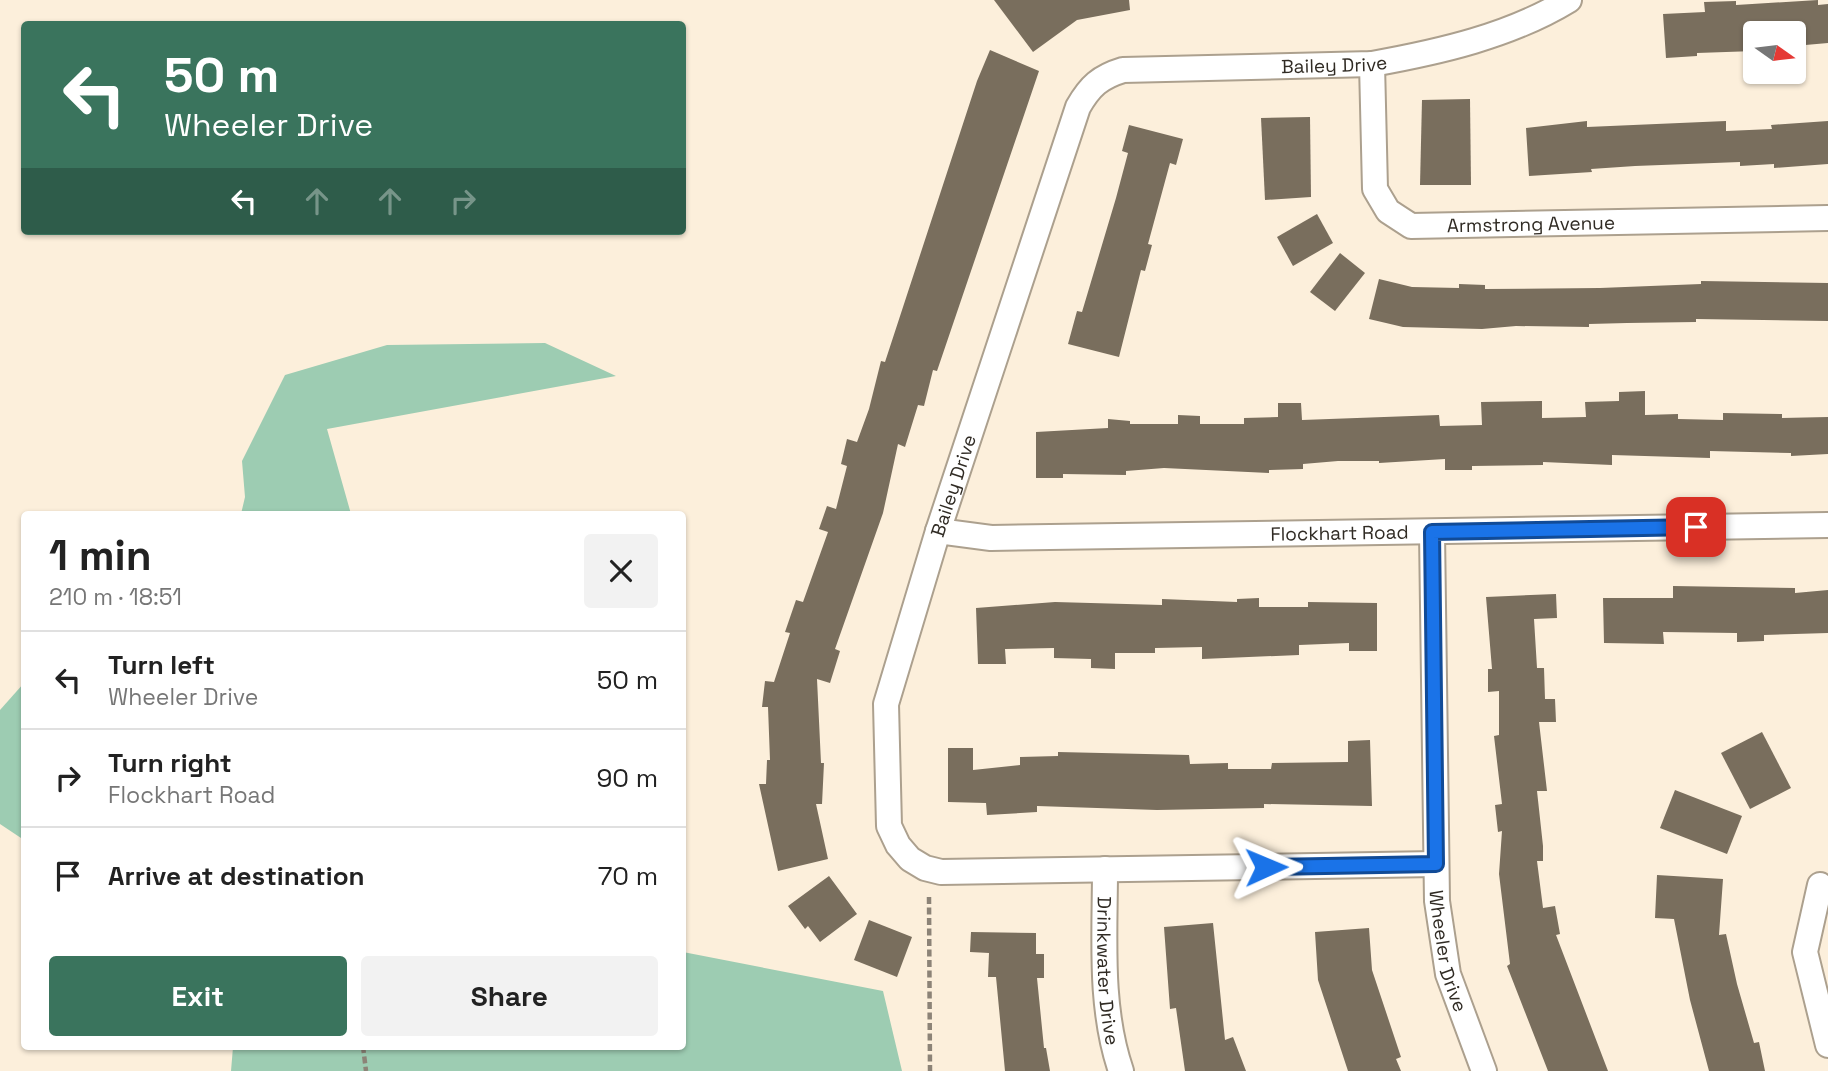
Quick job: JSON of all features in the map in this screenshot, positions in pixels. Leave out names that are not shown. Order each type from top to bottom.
[{"type":"street","name":"Bailey Drive","points":[[1436,864],[941,872],[925,868],[910,859],[898,845],[889,826],[886,704],[937,531],[1078,107],[1089,89],[1103,76],[1123,70],[1372,64],[1462,44],[1522,24],[1569,0]]},
{"type":"street","name":"Armstrong Avenue","points":[[1372,64],[1374,189],[1388,211],[1411,226],[1828,218]]},
{"type":"street","name":"Flockhart Road","points":[[937,531],[990,538],[1828,525]]},
{"type":"street","name":"Wheeler Drive","points":[[1432,532],[1436,864],[1441,940],[1448,974],[1484,1071]]},
{"type":"street","name":"Drinkwater Drive","points":[[1105,869],[1105,979],[1109,1021],[1121,1071]]},
{"type":"street","points":[[1821,885],[1805,952],[1828,1045]]},
{"type":"path","points":[[929,897],[930,1071]]},
{"type":"path","points":[[363,1050],[366,1071]]},
{"type":"green space","points":[[545,343],[616,376],[327,429],[350,511],[242,511],[245,497],[242,461],[285,375],[387,345]]},
{"type":"green space","points":[[21,686],[21,838],[0,824],[0,710]]},
{"type":"green space","points":[[686,953],[883,991],[902,1071],[231,1071],[233,1050],[686,1050]]},
{"type":"building","points":[[994,0],[1129,0],[1130,10],[1077,20],[1033,52]]},
{"type":"building","points":[[1818,0],[1818,5],[1828,4],[1828,43],[1806,45],[1806,21],[1743,21],[1743,51],[1697,53],[1697,56],[1666,58],[1663,14],[1705,12],[1704,2],[1736,1],[1736,5]]},
{"type":"building","points":[[990,50],[1039,71],[937,371],[933,370],[924,406],[918,405],[905,447],[898,444],[883,513],[835,649],[840,651],[830,683],[817,679],[821,763],[824,763],[822,804],[816,804],[828,859],[778,871],[759,784],[766,784],[767,760],[770,760],[768,707],[762,707],[765,681],[774,682],[790,633],[785,632],[796,600],[803,602],[828,532],[819,529],[827,506],[836,509],[847,466],[841,464],[847,439],[857,442],[869,409],[881,361],[885,362],[977,81]]},
{"type":"building","points":[[1470,99],[1471,185],[1420,185],[1422,100]]},
{"type":"building","points":[[1310,117],[1311,197],[1265,200],[1261,118]]},
{"type":"building","points":[[1587,121],[1587,127],[1726,121],[1726,131],[1772,129],[1771,125],[1828,121],[1828,164],[1774,168],[1774,164],[1740,166],[1740,162],[1635,166],[1529,176],[1526,128]]},
{"type":"building","points":[[1129,125],[1183,139],[1176,165],[1170,163],[1148,244],[1152,245],[1145,271],[1141,270],[1119,357],[1068,344],[1077,311],[1082,312],[1116,198],[1128,153],[1122,151]]},
{"type":"building","points":[[1317,214],[1333,243],[1293,266],[1277,237]]},
{"type":"building","points":[[1340,253],[1365,273],[1335,311],[1310,292]]},
{"type":"building","points":[[1379,279],[1412,287],[1459,288],[1459,284],[1485,285],[1485,289],[1600,288],[1701,284],[1701,281],[1828,283],[1828,321],[1696,319],[1696,322],[1589,324],[1589,327],[1403,327],[1369,319]]},
{"type":"building","points":[[1645,391],[1645,415],[1678,414],[1678,419],[1723,420],[1723,413],[1782,414],[1782,418],[1828,417],[1828,454],[1791,456],[1791,453],[1710,451],[1710,458],[1612,455],[1612,465],[1543,462],[1543,465],[1472,466],[1472,470],[1445,470],[1445,459],[1379,463],[1338,461],[1303,464],[1303,469],[1269,470],[1269,473],[1164,468],[1126,471],[1126,475],[1063,474],[1063,478],[1036,478],[1036,432],[1108,428],[1108,419],[1130,421],[1130,424],[1178,424],[1178,415],[1200,416],[1200,424],[1244,424],[1244,418],[1278,417],[1278,403],[1301,403],[1302,420],[1439,415],[1440,426],[1482,425],[1481,402],[1542,401],[1542,418],[1586,417],[1585,402],[1619,401],[1619,392]]},
{"type":"building","points":[[1673,586],[1795,588],[1795,593],[1828,590],[1828,633],[1764,635],[1764,641],[1737,642],[1737,633],[1663,632],[1664,644],[1604,643],[1603,598],[1673,598]]},
{"type":"building","points":[[1556,594],[1557,618],[1534,619],[1537,668],[1544,668],[1545,699],[1555,699],[1556,722],[1539,722],[1547,791],[1537,791],[1543,861],[1537,861],[1543,908],[1555,906],[1560,934],[1556,935],[1608,1071],[1548,1071],[1507,966],[1510,964],[1499,874],[1502,831],[1498,832],[1495,805],[1502,804],[1494,736],[1499,735],[1499,691],[1488,692],[1488,669],[1492,669],[1486,597]]},
{"type":"building","points":[[1259,598],[1259,607],[1308,607],[1308,602],[1377,603],[1377,651],[1349,651],[1349,643],[1299,645],[1299,655],[1202,659],[1202,647],[1155,648],[1155,653],[1115,653],[1115,669],[1091,668],[1091,659],[1054,658],[1054,648],[1005,649],[1006,664],[978,664],[976,608],[1055,602],[1162,605],[1162,599],[1237,602],[1237,599]]},
{"type":"building","points":[[1762,732],[1791,788],[1750,809],[1721,753]]},
{"type":"building","points":[[1370,740],[1372,806],[1264,804],[1264,808],[1157,810],[1037,806],[1037,812],[987,815],[986,803],[948,802],[948,748],[973,748],[973,770],[1020,765],[1020,757],[1058,756],[1058,752],[1189,755],[1190,764],[1228,763],[1228,769],[1271,769],[1272,763],[1348,762],[1348,741]]},
{"type":"building","points":[[1675,790],[1742,816],[1727,854],[1660,828]]},
{"type":"building","points":[[1657,875],[1723,879],[1719,935],[1726,934],[1737,984],[1754,1043],[1759,1042],[1765,1071],[1709,1071],[1690,1000],[1674,919],[1655,918]]},
{"type":"building","points":[[829,876],[857,914],[820,942],[808,926],[805,929],[788,906]]},
{"type":"building","points":[[869,920],[912,937],[897,977],[854,960]]},
{"type":"building","points":[[1213,923],[1225,1040],[1233,1037],[1246,1071],[1185,1071],[1176,1008],[1170,1009],[1164,927]]},
{"type":"building","points":[[1369,928],[1372,970],[1401,1057],[1396,1059],[1401,1071],[1348,1071],[1318,980],[1315,932]]},
{"type":"building","points":[[971,932],[1036,933],[1036,954],[1044,954],[1044,978],[1037,978],[1044,1048],[1050,1071],[1005,1071],[996,977],[988,977],[989,953],[970,952]]},
{"type":"route","points":[[1266,867],[1436,864],[1432,532],[1696,527]]}]
